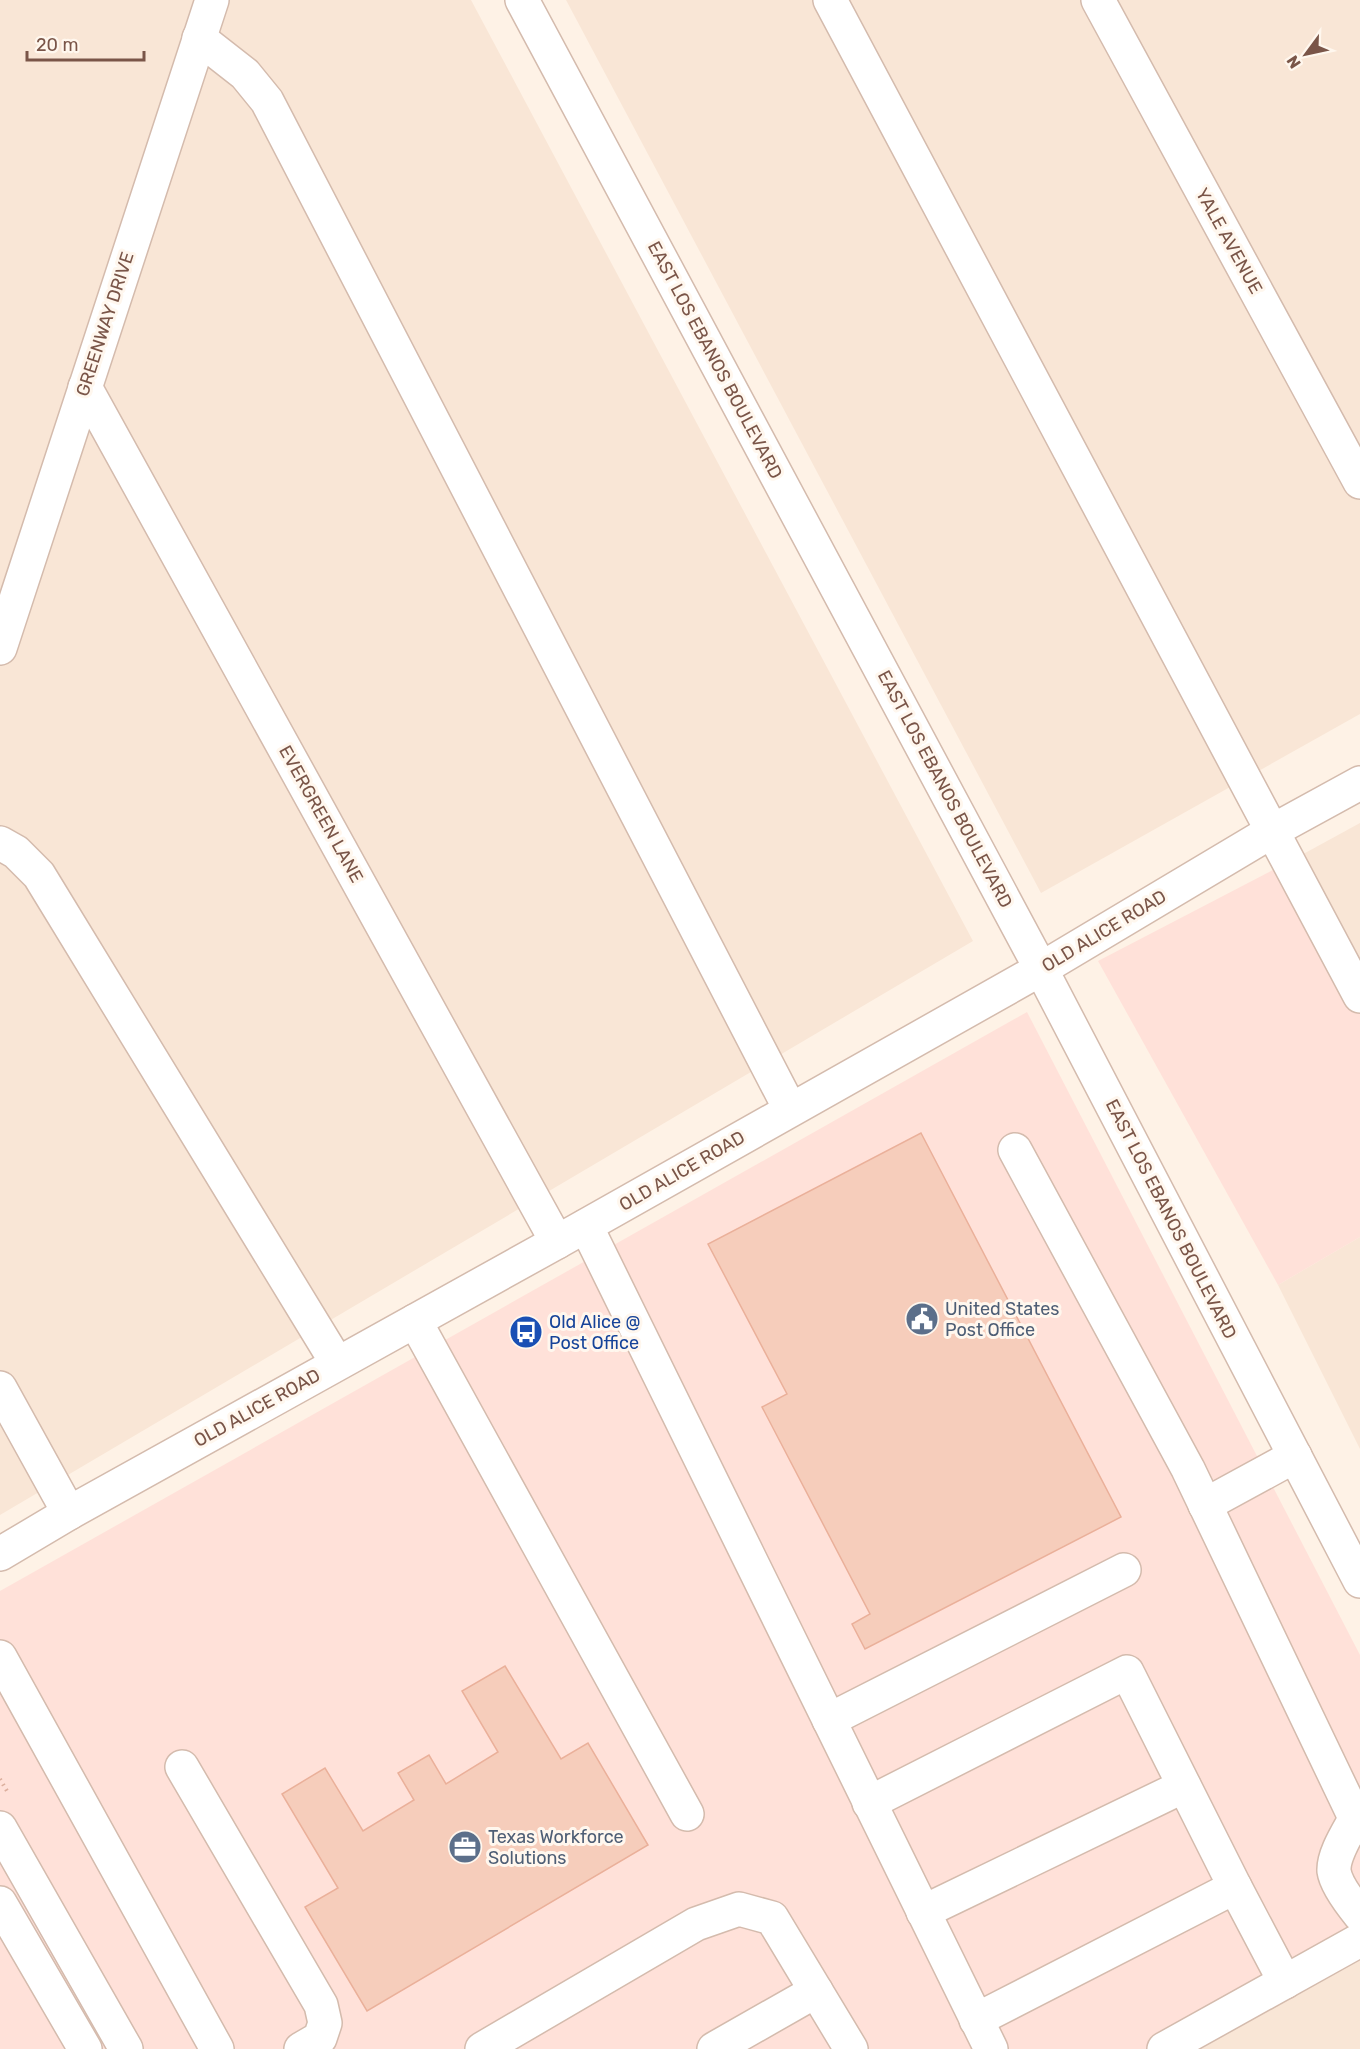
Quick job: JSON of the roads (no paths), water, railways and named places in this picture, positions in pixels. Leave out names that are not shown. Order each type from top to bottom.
[{"type":"street","name":"GREENWAY DRIVE","points":[[0,648],[212,0]]},
{"type":"street","name":"EAST LOS EBANOS BOULEVARD","points":[[522,0],[1041,969],[1360,1581]]},
{"type":"street","points":[[830,0],[1274,830],[1360,996]]},
{"type":"street","name":"YALE AVENUE","points":[[1098,0],[1360,482]]},
{"type":"street","points":[[199,38],[245,74],[267,101],[790,1109]]},
{"type":"street","name":"EVERGREEN LANE","points":[[85,387],[557,1242]]},
{"type":"street","name":"OLD ALICE ROAD","points":[[0,1554],[69,1513],[586,1226],[1041,969],[1274,830],[1360,783]]},
{"type":"street","points":[[0,843],[16,852],[39,875],[337,1363]]},
{"type":"street","points":[[1015,1150],[1188,1469],[1358,1824],[1340,1844],[1334,1871],[1347,1899],[1360,1915]]},
{"type":"street","points":[[586,1226],[991,2049]]},
{"type":"street","points":[[415,1321],[687,1814]]},
{"type":"street","points":[[0,1388],[69,1513]]},
{"type":"street","points":[[1205,1505],[1295,1456]]},
{"type":"street","points":[[829,1720],[1124,1570]]},
{"type":"street","points":[[0,1658],[217,2049]]},
{"type":"street","points":[[869,1803],[1127,1672],[1285,1982]]},
{"type":"street","points":[[182,1767],[321,2005],[325,2023],[320,2038],[301,2049]]},
{"type":"street","points":[[923,1912],[1184,1786]]},
{"type":"street","points":[[0,1828],[126,2049]]},
{"type":"street","points":[[976,2020],[1235,1887]]},
{"type":"street","points":[[0,1903],[85,2049]]},
{"type":"street","points":[[482,2049],[696,1924],[740,1909],[772,1918],[851,2049]]},
{"type":"street","points":[[1164,2049],[1360,1940]]},
{"type":"street","points":[[714,2049],[816,1991]]},
{"type":"place","name":"United States Post Office","points":[[922,1319]]},
{"type":"place","name":"Old Alice @ Post Office","points":[[526,1332]]},
{"type":"place","name":"Texas Workforce Solutions","points":[[465,1847]]}]
